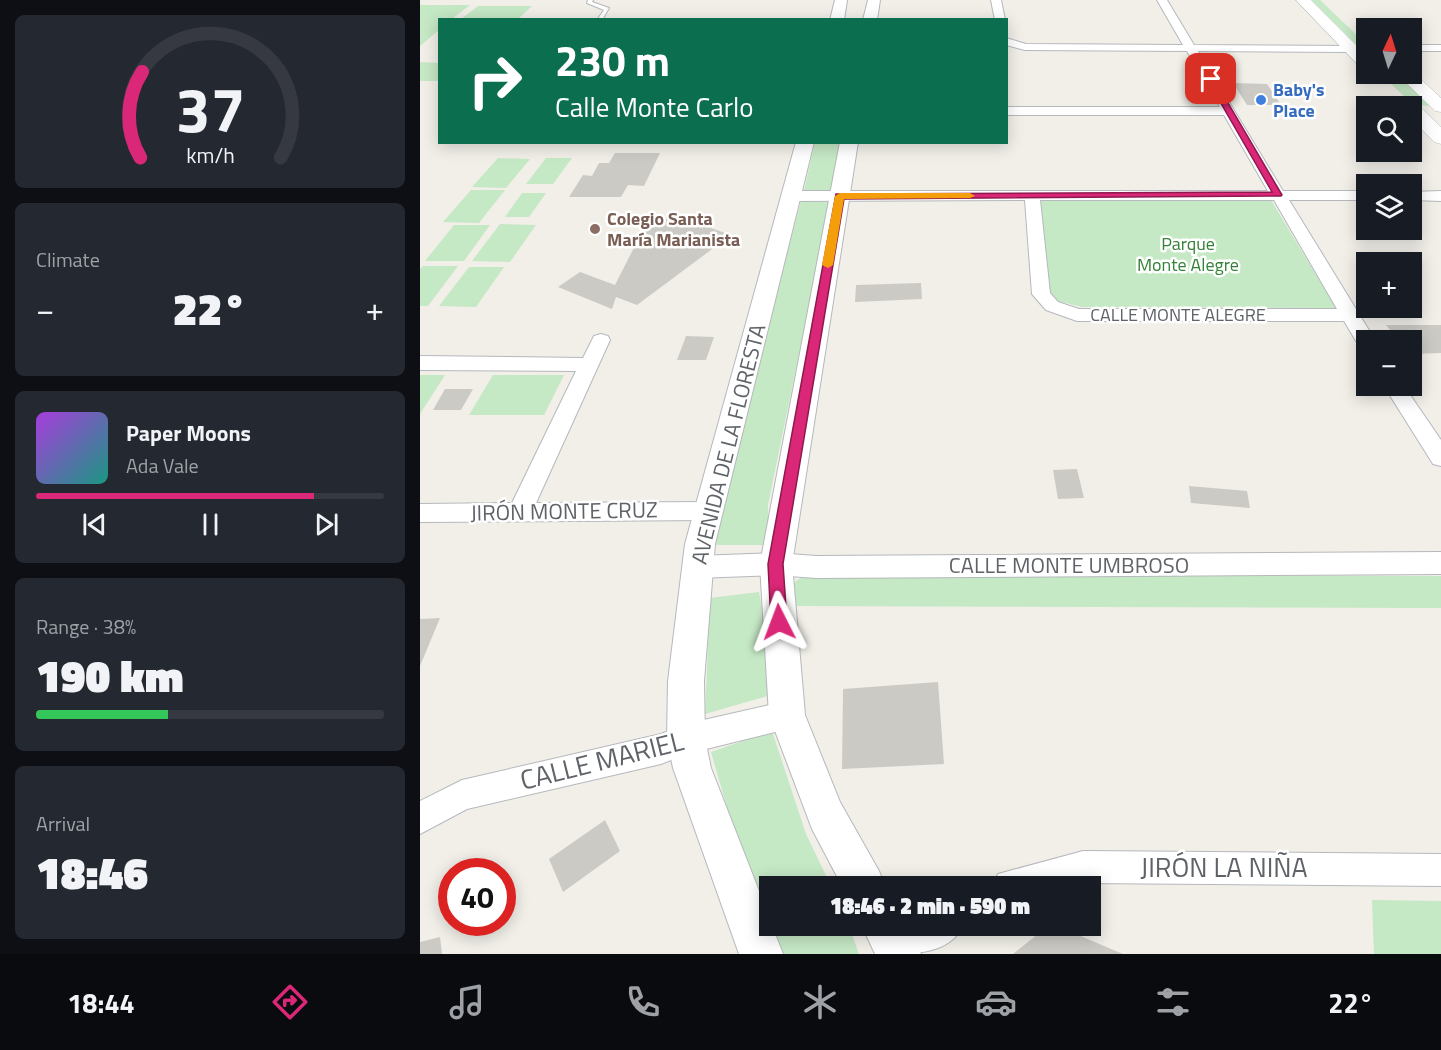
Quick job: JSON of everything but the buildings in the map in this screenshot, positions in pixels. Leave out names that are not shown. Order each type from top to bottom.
[{"type":"main road","points":[[1303,0],[1356,54]]},
{"type":"main road","points":[[1416,84],[1441,108]]},
{"type":"main road","points":[[1422,107],[1441,108]]},
{"type":"main road","points":[[1422,119],[1441,138]]},
{"type":"street","points":[[837,18],[841,0]]},
{"type":"street","points":[[870,18],[874,0]]},
{"type":"street","points":[[996,0],[1000,18]]},
{"type":"street","points":[[1162,0],[1358,330]]},
{"type":"street","points":[[1008,41],[1025,47],[1351,49]]},
{"type":"street","points":[[1422,48],[1441,48]]},
{"type":"street","points":[[1008,111],[1230,111]]},
{"type":"street","name":"AVENIDA DE LA FLORESTA","points":[[761,954],[693,768],[686,739],[686,681],[697,567],[709,511],[804,144]]},
{"type":"street","points":[[849,144],[776,564],[788,715],[826,815],[859,876]]},
{"type":"street","name":"CALLE MONTE ALEGRE","points":[[1032,195],[1041,294],[1052,306],[1077,315],[1349,315]]},
{"type":"street","points":[[791,196],[1356,195]]},
{"type":"street","points":[[1422,196],[1441,196]]},
{"type":"street","points":[[520,511],[601,340]]},
{"type":"street","points":[[420,363],[590,365]]},
{"type":"street","points":[[1401,396],[1441,458]]},
{"type":"street","name":"JIRÓN MONTE CRUZ","points":[[420,513],[709,511]]},
{"type":"street","name":"CALLE MONTE UMBROSO","points":[[697,567],[776,564],[816,567],[1441,563]]},
{"type":"street","name":"CALLE MARIEL","points":[[420,818],[462,795],[661,749],[686,739],[788,715]]},
{"type":"street","name":"JIRÓN LA NIÑA","points":[[1048,876],[1083,867],[1441,870]]},
{"type":"street","points":[[890,936],[901,954],[930,936]]},
{"type":"lane","points":[[591,0],[589,2],[608,9],[601,18]]},
{"type":"green space","points":[[1306,0],[1320,0],[1356,34],[1356,49]]},
{"type":"green space","points":[[420,5],[470,5],[453,18],[438,18],[438,31],[420,46]]},
{"type":"green space","points":[[478,6],[532,6],[519,18],[462,18]]},
{"type":"green space","points":[[420,62],[438,63],[438,81],[420,81]]},
{"type":"green space","points":[[1391,84],[1408,84],[1420,96],[1404,96]]},
{"type":"green space","points":[[1422,98],[1431,106],[1422,106]]},
{"type":"green space","points":[[815,144],[842,144],[833,190],[804,190]]},
{"type":"green space","points":[[498,158],[530,159],[506,188],[472,187]]},
{"type":"green space","points":[[546,158],[572,158],[553,184],[526,184]]},
{"type":"green space","points":[[471,190],[505,190],[479,223],[443,222]]},
{"type":"green space","points":[[522,193],[546,193],[529,217],[505,217]]},
{"type":"green space","name":"Parque Monte Alegre","points":[[1039,200],[1271,200],[1336,308],[1082,307],[1058,301],[1048,291]]},
{"type":"green space","points":[[801,201],[830,202],[768,505],[768,545],[710,545]]},
{"type":"green space","points":[[500,224],[536,225],[510,262],[472,261]]},
{"type":"green space","points":[[454,225],[490,225],[464,261],[425,261]]},
{"type":"green space","points":[[423,266],[458,266],[428,306],[420,306],[420,269]]},
{"type":"green space","points":[[469,267],[504,267],[476,307],[439,306]]},
{"type":"green space","points":[[420,375],[445,375],[420,414]]},
{"type":"green space","points":[[493,375],[564,375],[544,415],[469,415]]},
{"type":"green space","points":[[806,574],[1441,576],[1441,608],[791,606],[788,587]]},
{"type":"green space","points":[[759,592],[778,693],[705,714],[710,598]]},
{"type":"green space","points":[[772,731],[806,834],[826,876],[759,876],[759,904],[749,883],[711,752]]},
{"type":"green space","points":[[1372,900],[1441,901],[1441,954],[1374,954]]},
{"type":"green space","points":[[774,936],[853,936],[859,954],[783,954]]},
{"type":"slow traffic","points":[[828,265],[840,196],[970,196]]},
{"type":"place","name":"Baby's Place","points":[[1261,100]]},
{"type":"place","name":"Colegio Santa María Marianista","points":[[595,229]]},
{"type":"route","points":[[779,622],[776,564],[840,196],[1278,195],[1211,79]]}]
